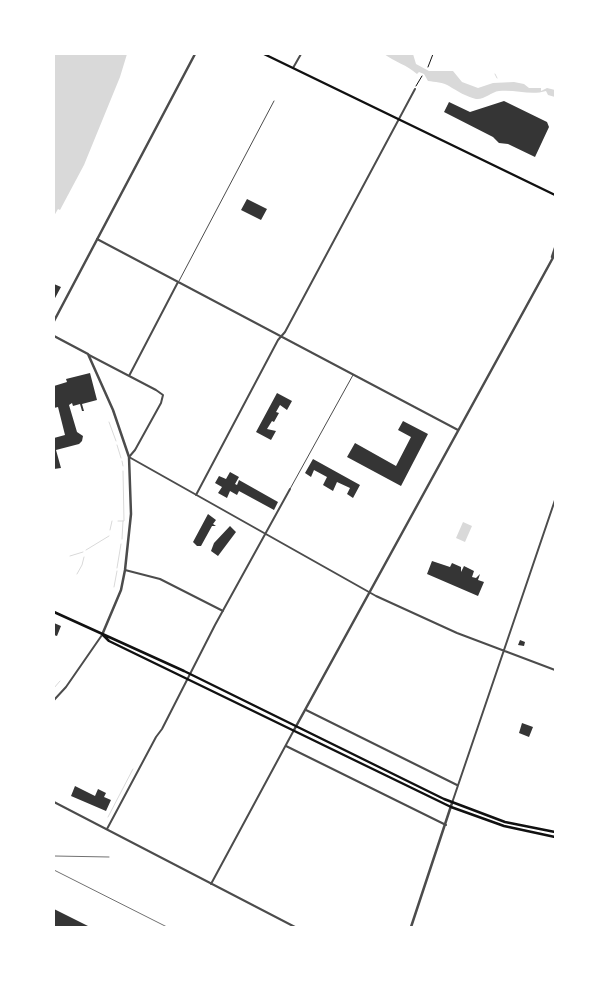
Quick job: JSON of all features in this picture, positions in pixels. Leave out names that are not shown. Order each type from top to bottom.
[{"type":"main road","points":[[264,54],[555,195]]},
{"type":"main road","points":[[54,612],[102,635],[111,636],[452,803],[505,822],[555,832]]},
{"type":"main road","points":[[102,635],[108,641],[451,807],[504,826],[555,837]]},
{"type":"street","points":[[54,321],[195,54]]},
{"type":"street","points":[[293,68],[301,54]]},
{"type":"street","points":[[196,495],[278,340],[282,337],[415,88]]},
{"type":"street","points":[[97,239],[458,430]]},
{"type":"street","points":[[552,258],[555,248]]},
{"type":"street","points":[[211,884],[555,254]]},
{"type":"street","points":[[129,376],[178,282]]},
{"type":"street","points":[[54,336],[163,395],[161,403],[137,447],[129,457]]},
{"type":"street","points":[[54,700],[66,686],[102,635],[121,590],[125,570],[131,514],[129,457],[113,410],[88,354]]},
{"type":"street","points":[[129,457],[370,592],[430,622],[555,670]]},
{"type":"street","points":[[107,829],[156,737],[162,729],[222,611],[290,489]]},
{"type":"street","points":[[411,927],[446,825],[457,784],[555,500]]},
{"type":"street","points":[[125,570],[160,579],[222,611]]},
{"type":"street","points":[[306,710],[457,784]]},
{"type":"street","points":[[286,746],[446,825]]},
{"type":"street","points":[[54,802],[295,927]]},
{"type":"lane","points":[[178,282],[274,101]]},
{"type":"lane","points":[[290,489],[354,374]]},
{"type":"path","points":[[428,67],[433,54]]},
{"type":"path","points":[[415,88],[422,76]]},
{"type":"shaded area","points":[[54,54],[127,54],[120,77],[84,165],[60,210],[58,209],[54,216]]},
{"type":"shaded area","points":[[384,54],[413,54],[416,64],[429,71],[453,71],[462,82],[478,88],[493,83],[514,82],[524,84],[529,88],[541,88],[541,91],[547,88],[555,90],[555,97],[548,95],[546,91],[534,93],[499,91],[476,99],[439,82],[428,81],[424,74],[419,72],[417,74]]},
{"type":"shaded area","points":[[463,522],[472,526],[465,542],[456,538]]},
{"type":"building","points":[[504,101],[547,122],[549,127],[535,157],[508,144],[499,143],[493,137],[444,112],[449,102],[470,112]]},
{"type":"building","points":[[247,199],[267,209],[261,220],[241,210]]},
{"type":"building","points":[[54,284],[61,287],[54,300]]},
{"type":"building","points":[[90,373],[97,400],[82,404],[84,411],[82,411],[80,404],[73,406],[72,403],[69,405],[77,432],[83,436],[82,441],[79,444],[56,450],[61,468],[54,469],[54,438],[65,435],[58,407],[54,408],[54,386],[67,382],[66,379]]},
{"type":"building","points":[[277,393],[292,401],[287,410],[280,405],[276,412],[279,413],[274,422],[272,421],[267,429],[276,431],[271,440],[256,432]]},
{"type":"building","points":[[403,421],[428,434],[401,486],[347,457],[355,443],[396,466],[411,437],[398,430]]},
{"type":"building","points":[[313,459],[360,485],[353,498],[347,494],[350,488],[337,482],[333,491],[323,485],[327,477],[314,470],[311,477],[305,473]]},
{"type":"building","points":[[230,472],[239,477],[235,484],[237,485],[239,480],[278,502],[274,510],[239,491],[237,495],[230,491],[227,498],[218,493],[222,487],[215,483],[219,476],[226,479]]},
{"type":"building","points":[[208,514],[216,520],[213,524],[216,526],[212,526],[201,546],[197,546],[193,542]]},
{"type":"building","points":[[230,526],[236,532],[218,556],[211,551],[214,543]]},
{"type":"building","points":[[432,561],[450,567],[452,563],[461,567],[461,572],[464,566],[474,571],[472,577],[476,578],[480,574],[478,580],[484,582],[478,596],[427,574]]},
{"type":"building","points":[[54,623],[61,626],[57,636],[54,635]]},
{"type":"building","points":[[520,640],[525,642],[524,646],[518,645]]},
{"type":"building","points":[[522,723],[533,727],[529,737],[519,733]]},
{"type":"building","points":[[75,786],[95,796],[98,789],[106,793],[104,797],[111,800],[106,811],[71,796]]},
{"type":"building","points":[[54,909],[90,927],[54,927]]},
{"type":"waterway","points":[[495,74],[497,78]]},
{"type":"waterway","points":[[109,422],[116,441]]},
{"type":"waterway","points":[[117,445],[121,458]]},
{"type":"waterway","points":[[122,461],[123,466]]},
{"type":"waterway","points":[[118,521],[124,521],[123,471]]},
{"type":"waterway","points":[[110,530],[112,521]]},
{"type":"waterway","points":[[122,539],[123,521]]},
{"type":"waterway","points":[[86,550],[109,536]]},
{"type":"waterway","points":[[117,568],[121,544]]},
{"type":"waterway","points":[[70,556],[83,552]]},
{"type":"waterway","points":[[77,574],[84,557]]},
{"type":"waterway","points":[[114,587],[117,571]]},
{"type":"waterway","points":[[54,688],[60,681]]},
{"type":"waterway","points":[[108,817],[133,769]]},
{"type":"railway","points":[[54,856],[109,857]]},
{"type":"railway","points":[[54,870],[167,927]]}]
